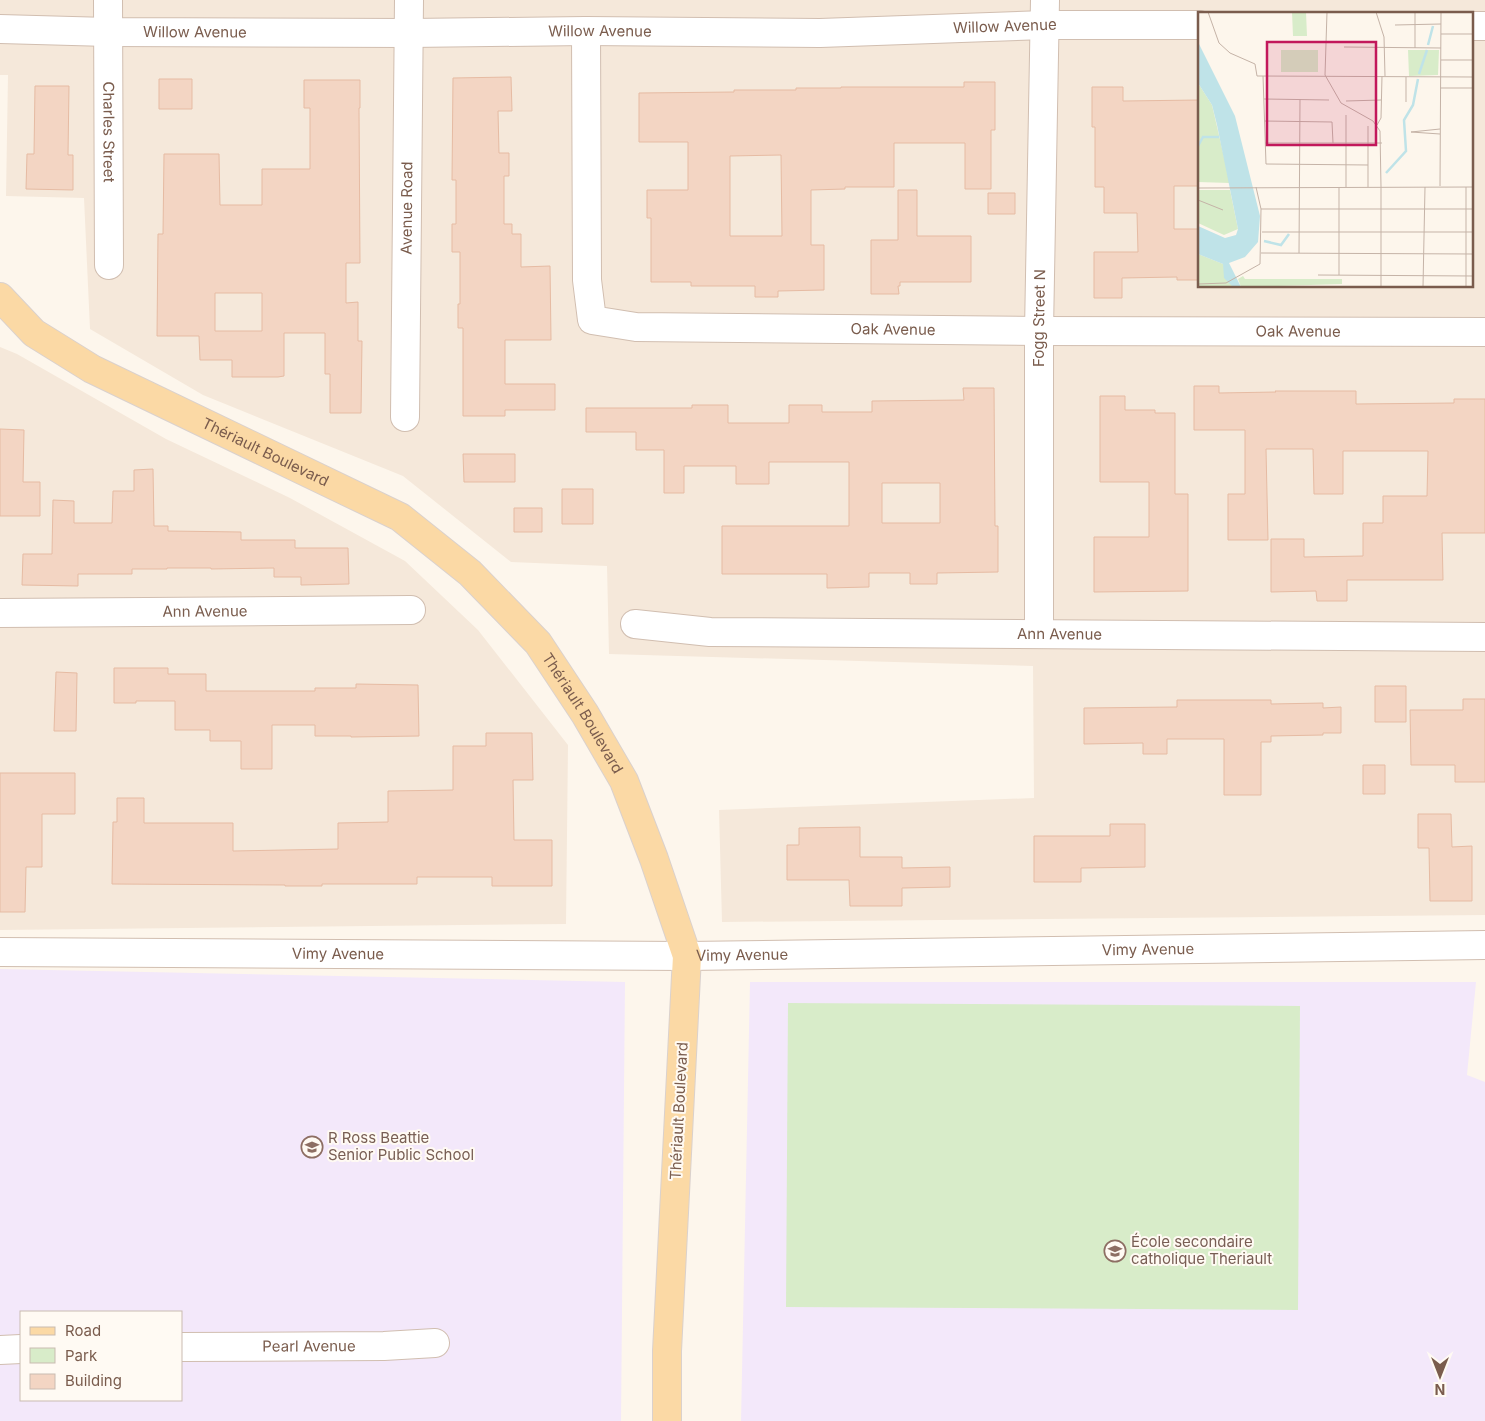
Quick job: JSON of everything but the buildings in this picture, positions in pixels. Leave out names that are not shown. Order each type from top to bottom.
[{"type":"main road","name":"Thériault Boulevard","points":[[0,297],[34,333],[92,369],[400,517],[470,573],[538,643],[585,714],[624,780],[654,859],[687,956],[667,1350],[667,1421]]},
{"type":"street","name":"Charles Street","points":[[108,0],[109,265]]},
{"type":"street","name":"Avenue Road","points":[[405,417],[409,0]]},
{"type":"street","name":"Willow Avenue","points":[[0,29],[108,32],[410,33],[586,31],[820,33],[1045,12],[1198,25]]},
{"type":"street","name":"Fogg Street N","points":[[1039,634],[1039,331],[1045,12]]},
{"type":"street","points":[[1472,26],[1485,26]]},
{"type":"street","name":"Oak Avenue","points":[[586,31],[587,280],[592,320],[636,327],[1039,331],[1485,332]]},
{"type":"street","name":"Ann Avenue","points":[[0,613],[411,610]]},
{"type":"street","name":"Ann Avenue","points":[[635,624],[710,632],[1485,637]]},
{"type":"street","name":"Vimy Avenue","points":[[0,952],[687,956],[1485,945]]},
{"type":"street","name":"Pearl Avenue","points":[[182,1347],[384,1346],[435,1343]]},
{"type":"street","points":[[0,1350],[20,1349]]},
{"type":"shaded area","points":[[0,0],[1485,0],[1485,915],[722,922],[719,810],[1034,798],[1033,666],[609,654],[607,566],[511,562],[403,476],[203,395],[90,329],[84,198],[6,196],[8,75],[0,75]]},
{"type":"shaded area","points":[[0,347],[17,354],[166,439],[290,498],[405,561],[478,630],[568,745],[566,924],[0,930]]},
{"type":"shaded area","name":"R Ross Beattie Senior Public School","points":[[0,969],[625,982],[621,1421],[0,1421]]},
{"type":"shaded area","name":"École secondaire catholique Theriault","points":[[750,982],[1476,982],[1467,1075],[1485,1082],[1485,1421],[741,1421]]},
{"type":"green space","points":[[788,1003],[1300,1006],[1298,1310],[786,1307]]},
{"type":"place","name":"R Ross Beattie Senior Public School","points":[[312,1147]]},
{"type":"place","name":"École secondaire catholique Theriault","points":[[1115,1251]]}]
